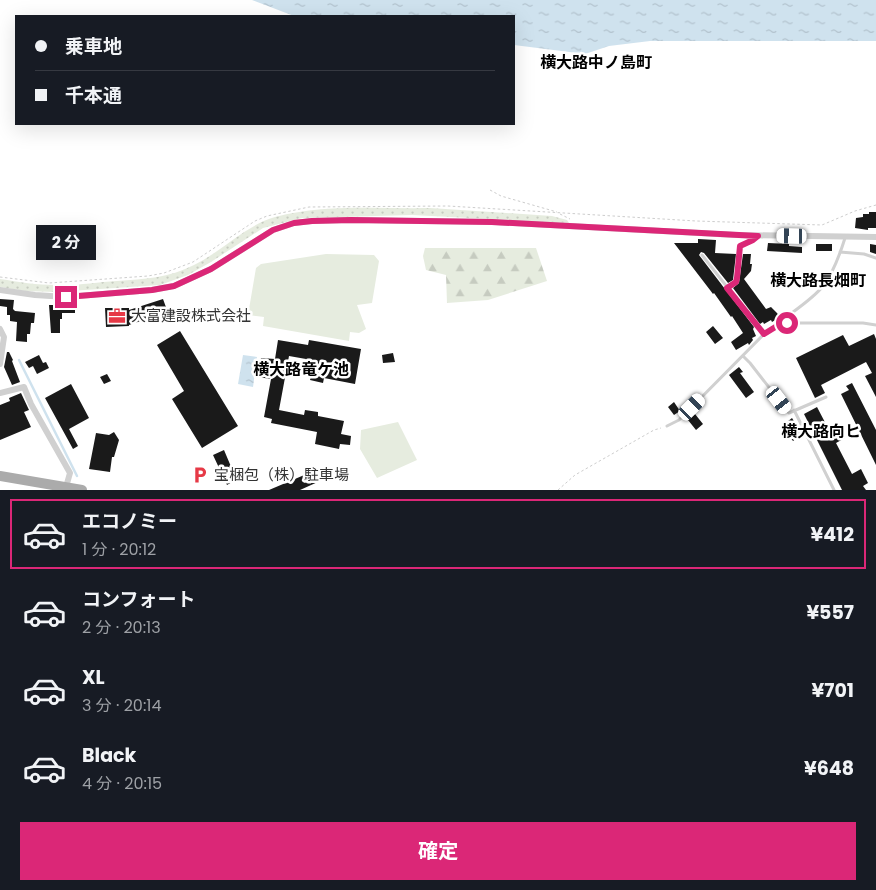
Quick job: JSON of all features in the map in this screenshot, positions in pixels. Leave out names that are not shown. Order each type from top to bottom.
[{"type":"main road","points":[[0,476],[82,490]]},
{"type":"street","points":[[0,290],[66,297],[152,290],[174,286],[211,269],[273,230],[294,223],[312,221],[492,222],[758,236],[876,237]]},
{"type":"street","points":[[0,329],[4,336],[0,364]]},
{"type":"street","points":[[0,393],[24,387],[31,404],[70,473],[66,487]]},
{"type":"lane","points":[[727,288],[736,282],[740,246],[758,236]]},
{"type":"lane","points":[[780,326],[781,321],[824,284],[834,268],[846,237]]},
{"type":"lane","points":[[840,252],[864,254],[876,258]]},
{"type":"lane","points":[[702,255],[764,334]]},
{"type":"lane","points":[[667,426],[679,420],[764,334],[780,326],[787,323],[862,323],[876,325]]},
{"type":"lane","points":[[743,356],[788,413],[826,397]]},
{"type":"lane","points":[[794,410],[834,490]]},
{"type":"path","points":[[490,190],[501,196],[559,213],[573,220]]},
{"type":"path","points":[[0,276],[49,283],[148,276],[164,273],[193,262],[267,216],[309,208],[448,206],[696,222],[822,225],[855,211],[876,205]]},
{"type":"path","points":[[558,490],[575,475],[654,430],[667,426]]},
{"type":"green space","points":[[352,208],[430,208],[552,216],[567,220],[569,223],[412,215],[302,218],[263,228],[188,275],[160,285],[55,292],[25,291],[0,287],[0,279],[35,284],[64,285],[156,277],[175,273],[204,260],[254,226],[275,217],[294,213]]},
{"type":"green space","points":[[425,248],[536,248],[547,281],[488,300],[447,303],[446,275],[426,270],[423,256]]},
{"type":"green space","points":[[326,254],[374,255],[379,261],[372,303],[357,305],[366,329],[359,333],[350,332],[349,341],[263,326],[264,317],[248,315],[256,268],[261,264]]},
{"type":"green space","points":[[398,422],[417,460],[377,478],[360,449],[361,430]]},
{"type":"water","points":[[252,0],[876,0],[876,41],[650,41],[609,46],[585,54],[515,45],[515,15],[291,15]]},
{"type":"water","points":[[243,355],[257,357],[253,387],[238,384]]},
{"type":"building","points":[[869,212],[876,212],[876,228],[868,228],[868,230],[855,228],[856,218],[863,217],[863,214],[869,214]]},
{"type":"building","points":[[698,239],[716,240],[715,253],[736,254],[733,280],[728,283],[704,253],[701,252],[699,255],[754,327],[756,336],[752,338],[753,340],[749,345],[748,343],[736,350],[731,342],[743,333],[732,316],[674,243],[698,243]]},
{"type":"building","points":[[768,243],[802,247],[802,253],[767,251]]},
{"type":"building","points":[[816,244],[832,244],[832,251],[816,251]]},
{"type":"building","points":[[870,244],[876,245],[876,254],[870,252]]},
{"type":"building","points":[[743,254],[751,254],[750,264],[752,264],[751,271],[744,279],[766,309],[771,307],[780,317],[772,322],[771,320],[760,324],[733,288],[739,283]]},
{"type":"building","points":[[0,299],[14,300],[13,309],[15,311],[35,313],[34,323],[31,323],[30,334],[27,334],[27,342],[16,341],[17,322],[10,321],[10,315],[7,315],[7,307],[0,306]]},
{"type":"building","points":[[163,299],[167,310],[155,316],[129,326],[106,327],[105,308],[129,308],[129,310]]},
{"type":"building","points":[[49,305],[75,305],[75,313],[62,313],[60,333],[51,333]]},
{"type":"building","points":[[713,326],[723,338],[715,344],[706,332]]},
{"type":"building","points":[[180,331],[238,426],[202,448],[172,399],[184,391],[157,345]]},
{"type":"building","points":[[874,334],[876,339],[876,397],[865,376],[872,373],[866,362],[821,385],[825,393],[815,398],[796,358],[843,335],[849,346]]},
{"type":"building","points":[[278,340],[308,345],[309,340],[361,349],[355,384],[324,378],[323,383],[310,380],[311,376],[303,375],[306,359],[289,356],[279,410],[304,415],[305,410],[318,412],[318,416],[344,421],[341,434],[351,436],[350,445],[340,444],[339,449],[315,444],[317,432],[271,423],[272,419],[264,417],[271,379],[258,377],[261,358],[275,359]]},
{"type":"building","points":[[7,352],[9,352],[13,360],[20,382],[12,385],[4,367]]},
{"type":"building","points":[[393,353],[395,362],[383,363],[382,355]]},
{"type":"building","points":[[39,355],[43,363],[46,362],[49,368],[37,374],[33,366],[29,368],[25,362]]},
{"type":"building","points":[[739,367],[743,372],[740,373],[754,392],[746,398],[729,375]]},
{"type":"building","points":[[107,374],[111,381],[104,384],[100,377]]},
{"type":"building","points":[[852,383],[876,430],[876,465],[841,394],[849,390],[846,386]]},
{"type":"building","points":[[71,384],[89,418],[69,429],[78,446],[73,449],[45,398]]},
{"type":"building","points":[[21,393],[29,410],[24,412],[31,427],[0,440],[0,405],[10,401],[9,398]]},
{"type":"building","points":[[674,402],[680,411],[674,415],[668,407]]},
{"type":"building","points":[[817,407],[829,430],[839,425],[845,438],[836,443],[852,474],[861,469],[868,483],[863,486],[866,490],[842,490],[804,414]]},
{"type":"building","points":[[695,414],[703,424],[696,430],[688,420]]},
{"type":"building","points":[[792,418],[802,434],[793,441],[782,426]]},
{"type":"building","points":[[114,432],[119,440],[114,457],[112,457],[110,472],[89,469],[96,433],[109,435]]},
{"type":"building","points":[[224,450],[232,469],[227,471],[232,482],[227,485],[213,455]]},
{"type":"building","points":[[316,470],[320,481],[300,490],[269,490]]},
{"type":"waterway","points":[[19,360],[77,476]]},
{"type":"place","name":"大富建設株式会社","points":[[117,316]]},
{"type":"place","name":"宝梱包（株）駐車場","points":[[200,475]]},
{"type":"district","name":"横大路中ノ島町","points":[[596,62]]},
{"type":"district","name":"横大路長畑町","points":[[818,280]]},
{"type":"district","name":"横大路竜ケ池","points":[[301,369]]},
{"type":"district","name":"横大路向ヒ","points":[[821,431]]},
{"type":"route","points":[[66,297],[152,290],[174,286],[211,269],[235,252],[273,230],[294,223],[351,220],[492,222],[758,236],[740,246],[736,282],[727,288],[764,334],[777,326],[787,323]]}]
